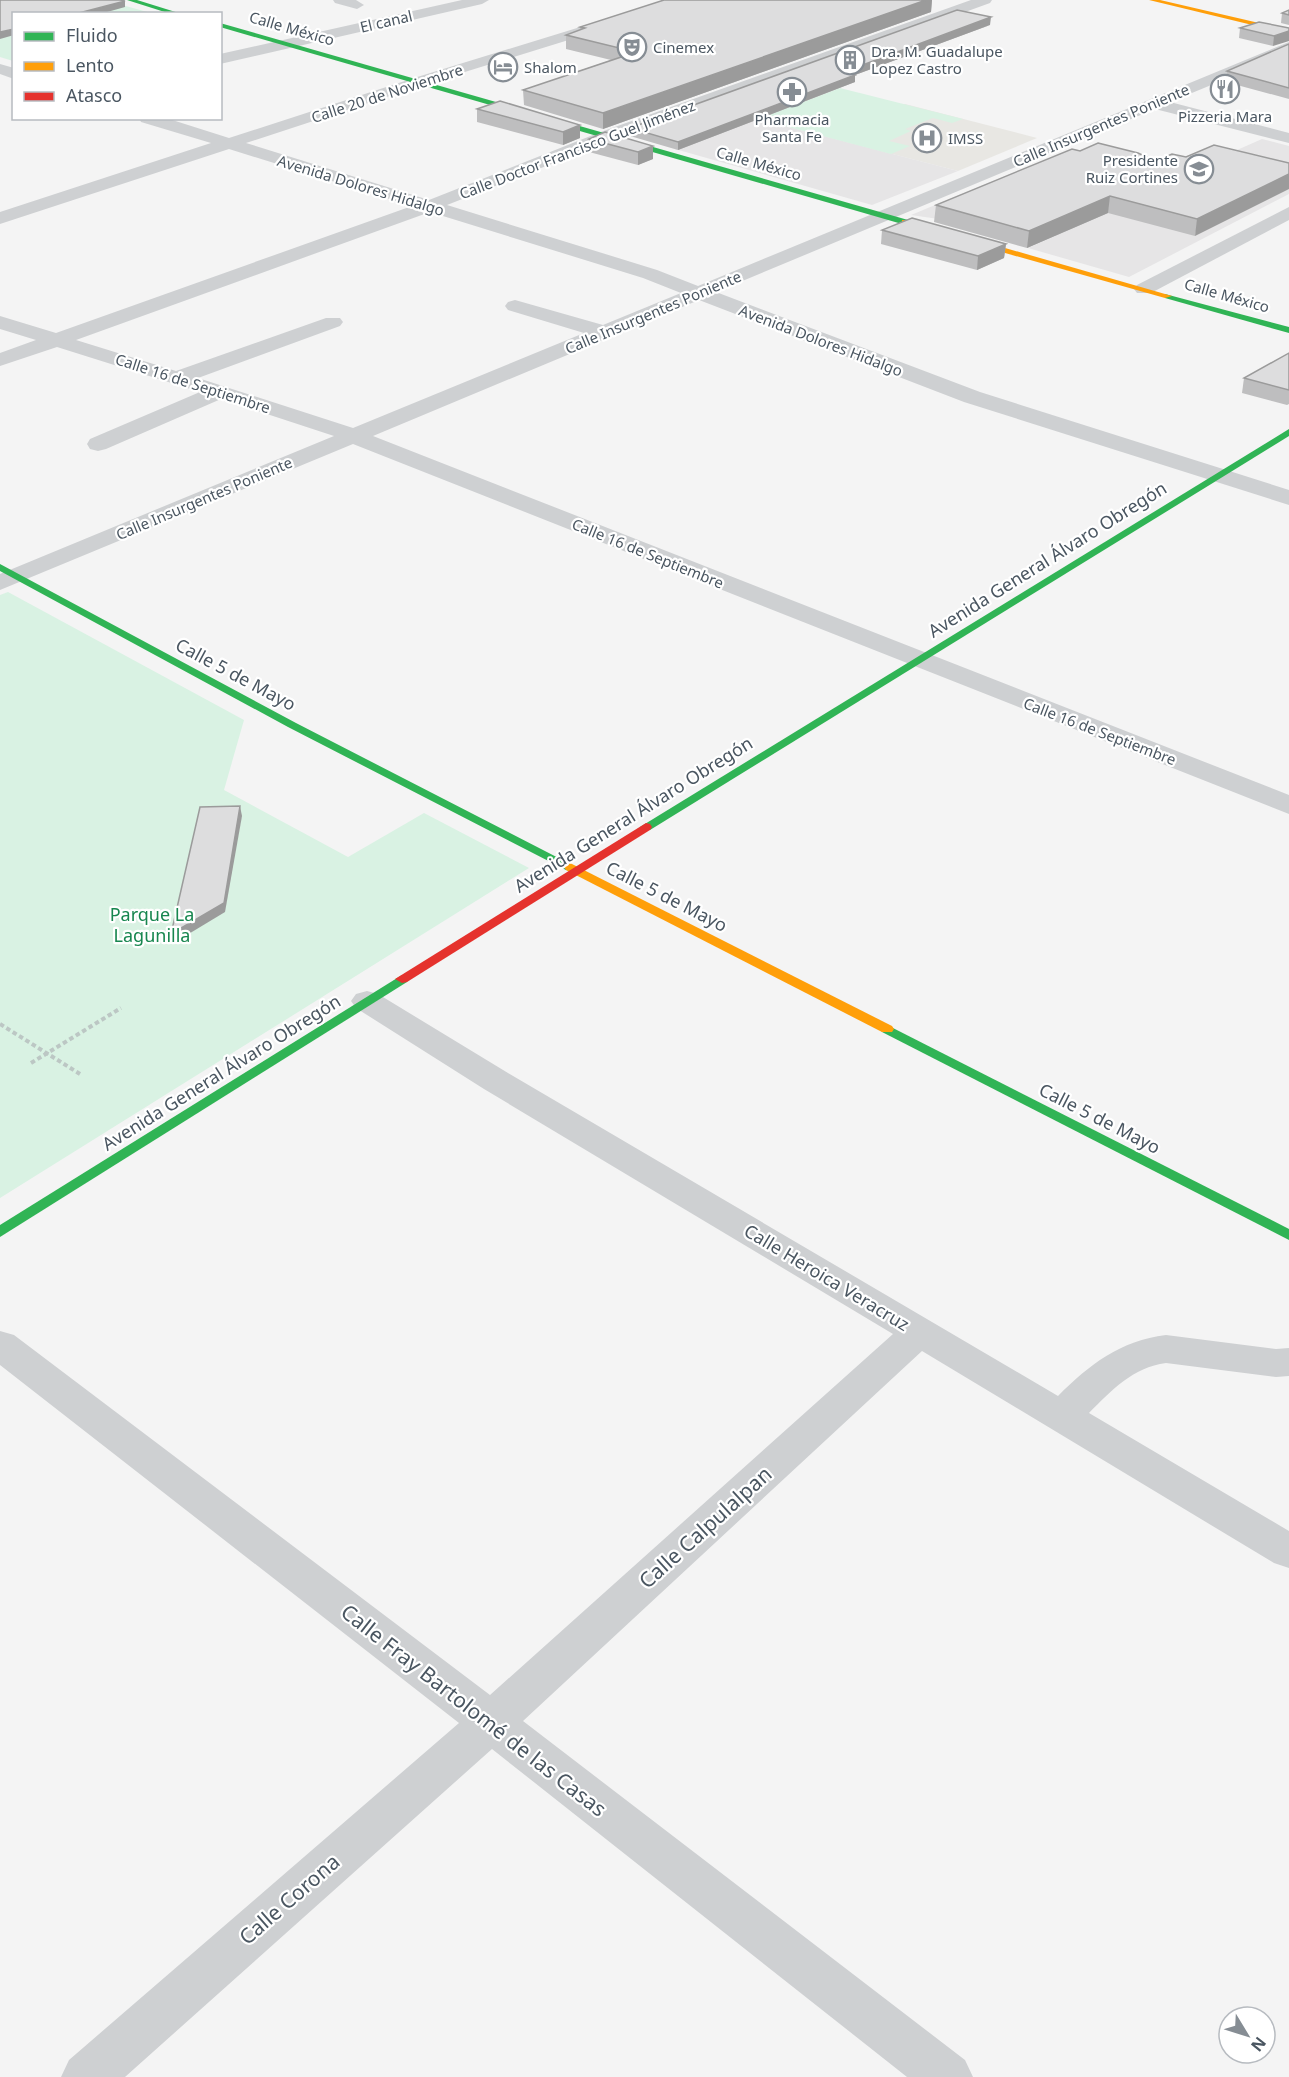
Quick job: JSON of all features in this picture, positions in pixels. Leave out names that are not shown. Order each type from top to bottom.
[{"type":"street","points":[[130,0],[171,12]]},
{"type":"street","name":"El canal","points":[[222,59],[482,0]]},
{"type":"street","name":"Calle 20 de Noviembre","points":[[106,184],[420,81],[683,0]]},
{"type":"street","name":"Calle Doctor Francisco Guel Jiménez","points":[[0,360],[429,206],[604,137],[985,0]]},
{"type":"street","points":[[1152,0],[1289,32]]},
{"type":"street","points":[[337,5],[362,4]]},
{"type":"street","points":[[222,35],[275,23]]},
{"type":"street","name":"Calle México","points":[[222,26],[420,81],[604,137],[1289,330]]},
{"type":"street","name":"Calle Insurgentes Poniente","points":[[5,576],[354,436],[1289,47]]},
{"type":"street","points":[[1153,103],[1289,138]]},
{"type":"street","name":"Avenida Dolores Hidalgo","points":[[153,120],[607,260],[972,397],[1289,498]]},
{"type":"street","points":[[0,218],[106,184]]},
{"type":"street","points":[[0,226],[106,184]]},
{"type":"street","points":[[1144,289],[1289,213]]},
{"type":"street","points":[[515,306],[604,332]]},
{"type":"street","name":"Calle 16 de Septiembre","points":[[0,322],[354,436],[1289,805]]},
{"type":"street","points":[[177,378],[333,322]]},
{"type":"street","points":[[98,444],[220,392]]},
{"type":"street","name":"Avenida General Álvaro Obregón","points":[[0,1232],[576,870],[1289,432]]},
{"type":"street","name":"Calle 5 de Mayo","points":[[5,576],[1289,1235]]},
{"type":"street","name":"Calle Heroica Veracruz","points":[[367,1001],[496,1081],[1289,1551]]},
{"type":"street","name":"Calle Calpulalpan","points":[[490,1722],[919,1332]]},
{"type":"street","name":"Calle Fray Bartolomé de las Casas","points":[[0,1345],[947,2077]]},
{"type":"street","points":[[1062,1416],[1105,1374],[1136,1353],[1151,1349],[1276,1363],[1289,1362]]},
{"type":"street","name":"Calle Corona","points":[[87,2077],[490,1722]]},
{"type":"path","points":[[32,1063],[121,1008]]},
{"type":"path","points":[[0,1024],[80,1074]]},
{"type":"shaded area","points":[[905,104],[1037,138],[958,171],[823,136]]},
{"type":"shaded area","points":[[758,119],[958,171],[872,205],[675,149]]},
{"type":"shaded area","points":[[1262,139],[1289,146],[1289,194],[1129,277],[1028,248],[1055,236],[911,215],[1022,169],[1111,195],[1212,161]]},
{"type":"green space","points":[[0,0],[104,0],[147,12],[12,12],[12,61],[0,57]]},
{"type":"green space","points":[[840,88],[963,119],[952,123],[933,118],[905,129],[911,131],[889,141],[910,146],[891,154],[758,119]]},
{"type":"green space","name":"Parque La Lagunilla","points":[[8,592],[244,720],[224,790],[348,857],[424,813],[529,868],[0,1198],[0,595]]},
{"type":"building","points":[[0,0],[125,1],[83,12],[12,12],[12,29],[0,32]]},
{"type":"building","points":[[664,0],[926,0],[603,113],[523,90],[636,52],[566,35],[585,28],[580,27]]},
{"type":"building","points":[[957,10],[991,17],[844,72],[855,75],[678,142],[630,128]]},
{"type":"building","points":[[1259,22],[1289,28],[1289,31],[1274,36],[1240,28]]},
{"type":"building","points":[[1289,44],[1289,88],[1227,71]]},
{"type":"building","points":[[500,101],[580,125],[563,132],[477,109]]},
{"type":"building","points":[[605,132],[653,146],[638,152],[589,139]]},
{"type":"building","points":[[1098,143],[1138,153],[1155,161],[1172,154],[1186,157],[1214,145],[1289,163],[1289,174],[1197,219],[1110,196],[1029,231],[936,205],[1072,149],[1080,151]]},
{"type":"building","points":[[912,218],[1006,244],[978,256],[882,230]]},
{"type":"building","points":[[1289,353],[1289,390],[1244,378]]},
{"type":"building","points":[[240,806],[224,903],[171,934],[200,807]]},
{"type":"traffic: fast","points":[[130,0],[172,12]]},
{"type":"traffic: fast","points":[[222,26],[905,222]]},
{"type":"traffic: fast","points":[[1168,296],[1289,330]]},
{"type":"traffic: fast","points":[[646,827],[1289,432]]},
{"type":"traffic: fast","points":[[0,567],[292,725],[570,867]]},
{"type":"traffic: fast","points":[[0,1232],[402,979]]},
{"type":"traffic: fast","points":[[887,1029],[1289,1235]]},
{"type":"traffic: slow","points":[[1152,0],[1289,32]]},
{"type":"traffic: slow","points":[[905,222],[1168,296]]},
{"type":"traffic: slow","points":[[570,867],[887,1029]]},
{"type":"traffic: jam","points":[[402,979],[646,827]]},
{"type":"place","name":"Cinemex","points":[[632,47]]},
{"type":"place","name":"Dra. M. Guadalupe Lopez Castro","points":[[850,60]]},
{"type":"place","name":"Shalom","points":[[503,67]]},
{"type":"place","name":"Pizzeria Mara","points":[[1225,89]]},
{"type":"place","name":"Pharmacia Santa Fe","points":[[792,92]]},
{"type":"place","name":"IMSS","points":[[927,138]]},
{"type":"place","name":"Presidente Ruiz Cortines","points":[[1199,169]]}]
